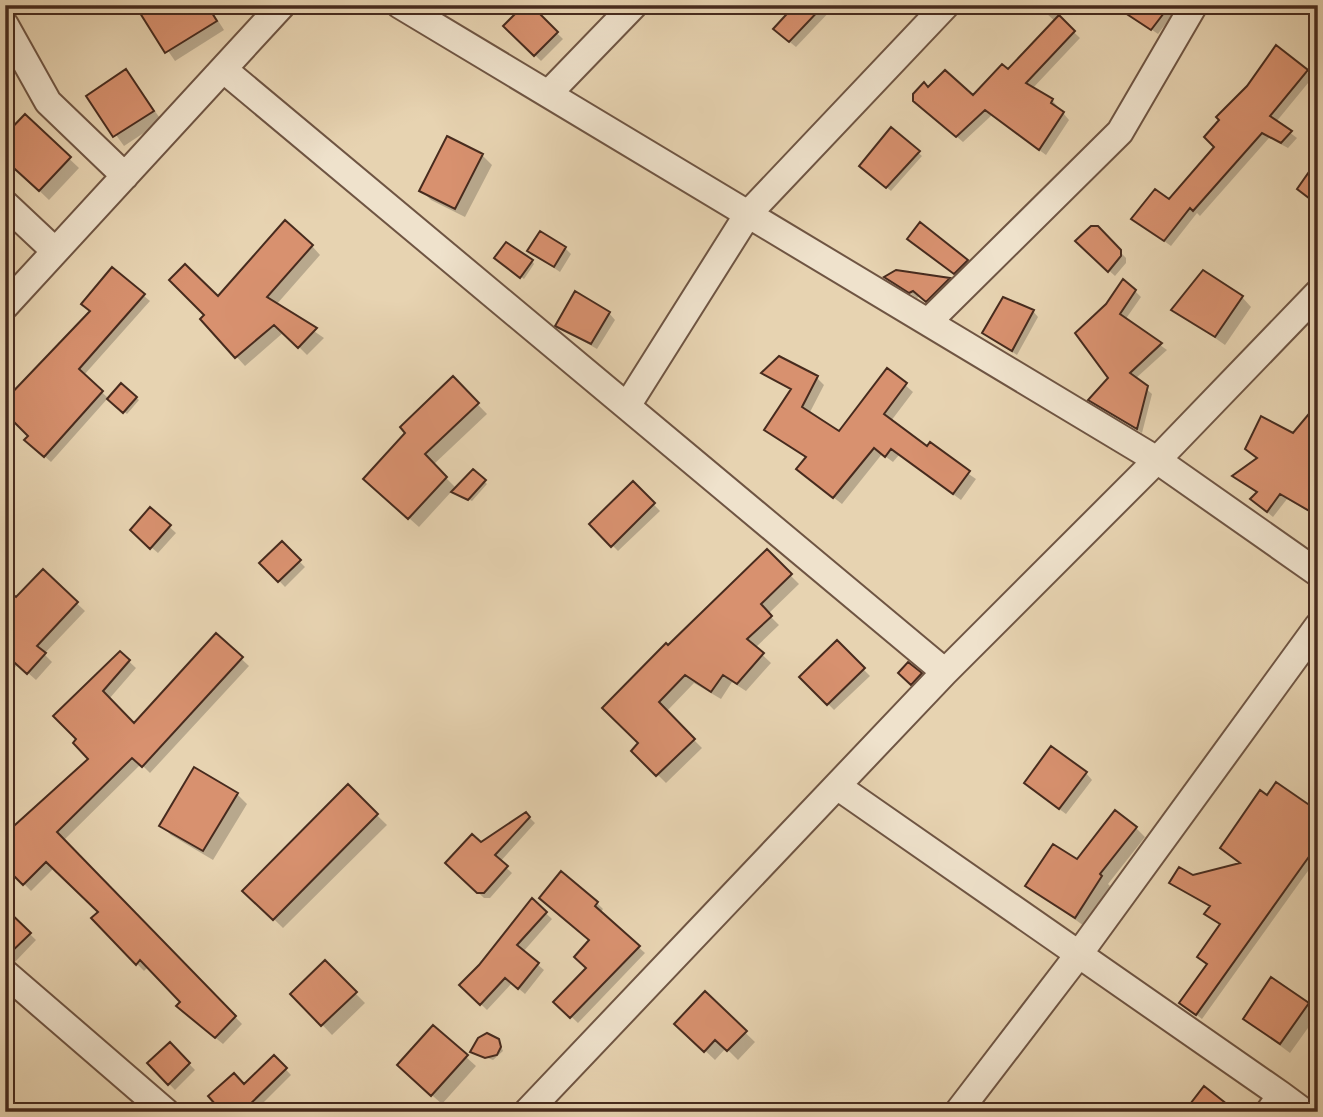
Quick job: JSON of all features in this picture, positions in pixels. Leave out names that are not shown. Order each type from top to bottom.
[{"type":"street","points":[[5,306],[282,5]]},
{"type":"street","points":[[400,5],[1157,460],[1318,573]]},
{"type":"street","points":[[548,94],[634,5]]},
{"type":"street","points":[[627,406],[748,214],[946,5]]},
{"type":"street","points":[[928,322],[1120,132],[1194,5]]},
{"type":"street","points":[[5,25],[48,102],[125,176]]},
{"type":"street","points":[[223,69],[945,672]]},
{"type":"street","points":[[5,204],[55,251]]},
{"type":"street","points":[[527,1112],[945,672],[1157,460],[1318,293]]},
{"type":"street","points":[[958,1112],[1079,954],[1318,626]]},
{"type":"street","points":[[837,786],[1079,954],[1275,1103],[1304,1112]]},
{"type":"street","points":[[5,973],[166,1112]]},
{"type":"building","points":[[152,5],[207,5],[217,21],[165,53],[140,13]]},
{"type":"building","points":[[524,5],[531,5],[558,32],[534,56],[503,26]]},
{"type":"building","points":[[795,5],[824,5],[789,42],[773,29]]},
{"type":"building","points":[[1113,5],[1170,5],[1151,30]]},
{"type":"building","points":[[1059,15],[1075,31],[1026,83],[1053,99],[1051,103],[1064,112],[1039,150],[985,110],[956,137],[913,101],[913,94],[924,82],[928,87],[945,70],[973,95],[1002,64],[1008,69]]},
{"type":"building","points":[[1276,45],[1308,70],[1270,116],[1292,131],[1281,143],[1262,133],[1193,211],[1190,208],[1164,241],[1131,219],[1155,189],[1169,199],[1214,147],[1204,137],[1219,120],[1216,117],[1247,86]]},
{"type":"building","points":[[126,69],[154,111],[113,137],[86,96]]},
{"type":"building","points":[[25,114],[71,157],[39,191],[5,160],[5,135]]},
{"type":"building","points":[[891,127],[920,151],[886,188],[859,166]]},
{"type":"building","points":[[447,136],[483,154],[455,209],[419,191]]},
{"type":"building","points":[[1318,159],[1318,205],[1297,189]]},
{"type":"building","points":[[285,220],[313,245],[267,297],[317,328],[298,348],[274,325],[235,358],[200,319],[204,315],[169,280],[185,264],[218,296]]},
{"type":"building","points":[[920,222],[968,260],[954,274],[907,239]]},
{"type":"building","points":[[1091,226],[1098,226],[1121,250],[1121,256],[1108,272],[1075,241]]},
{"type":"building","points":[[540,231],[566,247],[554,267],[527,251]]},
{"type":"building","points":[[506,242],[533,260],[520,278],[494,258]]},
{"type":"building","points":[[112,267],[145,294],[79,369],[103,391],[44,457],[24,440],[28,436],[5,413],[5,400],[90,311],[81,304]]},
{"type":"building","points":[[896,270],[950,278],[926,302],[913,291],[909,293],[884,277]]},
{"type":"building","points":[[1203,270],[1243,296],[1215,337],[1171,310]]},
{"type":"building","points":[[1123,279],[1136,290],[1120,314],[1162,343],[1130,373],[1148,386],[1137,429],[1088,400],[1108,378],[1075,333],[1106,304]]},
{"type":"building","points":[[575,291],[610,312],[591,344],[555,326]]},
{"type":"building","points":[[1003,297],[1034,310],[1012,351],[982,333]]},
{"type":"building","points":[[779,356],[818,376],[802,407],[839,431],[887,368],[907,383],[884,414],[927,446],[930,442],[970,471],[953,494],[891,449],[885,457],[874,448],[833,498],[796,469],[806,457],[764,430],[791,389],[761,373]]},
{"type":"building","points":[[453,376],[479,403],[425,454],[447,477],[408,519],[363,479],[405,433],[400,427]]},
{"type":"building","points":[[121,383],[137,397],[123,413],[107,399]]},
{"type":"building","points":[[1318,403],[1318,516],[1280,494],[1267,512],[1250,499],[1257,492],[1232,476],[1257,458],[1245,449],[1261,416],[1293,433]]},
{"type":"building","points":[[473,469],[486,480],[468,500],[451,492]]},
{"type":"building","points":[[633,481],[655,503],[611,547],[589,524]]},
{"type":"building","points":[[150,507],[171,525],[150,549],[130,530]]},
{"type":"building","points":[[282,541],[301,560],[278,582],[259,563]]},
{"type":"building","points":[[767,549],[792,574],[761,604],[772,616],[747,639],[764,653],[737,684],[723,675],[711,692],[685,675],[659,702],[695,739],[656,776],[631,751],[638,743],[602,708],[666,643],[668,645]]},
{"type":"building","points":[[43,569],[78,602],[37,646],[46,653],[27,674],[5,654],[5,588],[16,597]]},
{"type":"building","points":[[216,633],[243,657],[142,767],[132,758],[57,832],[236,1016],[215,1038],[176,1006],[180,1002],[140,960],[136,965],[91,918],[98,912],[46,862],[23,885],[5,867],[5,834],[88,759],[73,743],[76,739],[53,716],[120,651],[130,660],[103,691],[134,723]]},
{"type":"building","points":[[837,640],[865,668],[827,705],[799,677]]},
{"type":"building","points":[[908,662],[922,673],[911,685],[898,673]]},
{"type":"building","points":[[1051,746],[1087,772],[1059,809],[1024,783]]},
{"type":"building","points":[[194,767],[238,793],[203,851],[159,826]]},
{"type":"building","points":[[1276,782],[1318,811],[1318,844],[1196,1015],[1179,1003],[1207,964],[1197,957],[1220,924],[1204,914],[1210,906],[1169,883],[1179,867],[1193,875],[1240,863],[1220,848],[1260,790],[1267,795]]},
{"type":"building","points":[[348,784],[378,814],[273,920],[242,891]]},
{"type":"building","points":[[1115,810],[1137,827],[1100,874],[1102,876],[1075,918],[1025,886],[1053,844],[1077,859]]},
{"type":"building","points":[[526,812],[530,817],[495,855],[508,866],[484,893],[477,893],[445,863],[472,834],[481,842]]},
{"type":"building","points":[[561,871],[598,902],[595,906],[640,946],[570,1018],[553,1002],[586,968],[574,957],[589,940],[539,898]]},
{"type":"building","points":[[532,898],[547,912],[517,945],[539,963],[518,989],[505,978],[480,1005],[459,985],[479,965]]},
{"type":"building","points":[[5,908],[31,933],[5,958]]},
{"type":"building","points":[[325,960],[357,992],[321,1026],[290,994]]},
{"type":"building","points":[[1271,977],[1309,1003],[1280,1044],[1243,1019]]},
{"type":"building","points":[[705,991],[747,1031],[727,1051],[715,1040],[704,1052],[674,1024]]},
{"type":"building","points":[[433,1025],[468,1055],[431,1096],[397,1065]]},
{"type":"building","points":[[487,1033],[499,1039],[501,1047],[497,1055],[485,1058],[470,1052],[478,1038]]},
{"type":"building","points":[[170,1042],[190,1063],[168,1085],[147,1063]]},
{"type":"building","points":[[274,1055],[287,1068],[242,1112],[222,1112],[208,1096],[234,1073],[244,1084]]},
{"type":"building","points":[[1204,1086],[1237,1112],[1184,1112]]}]
